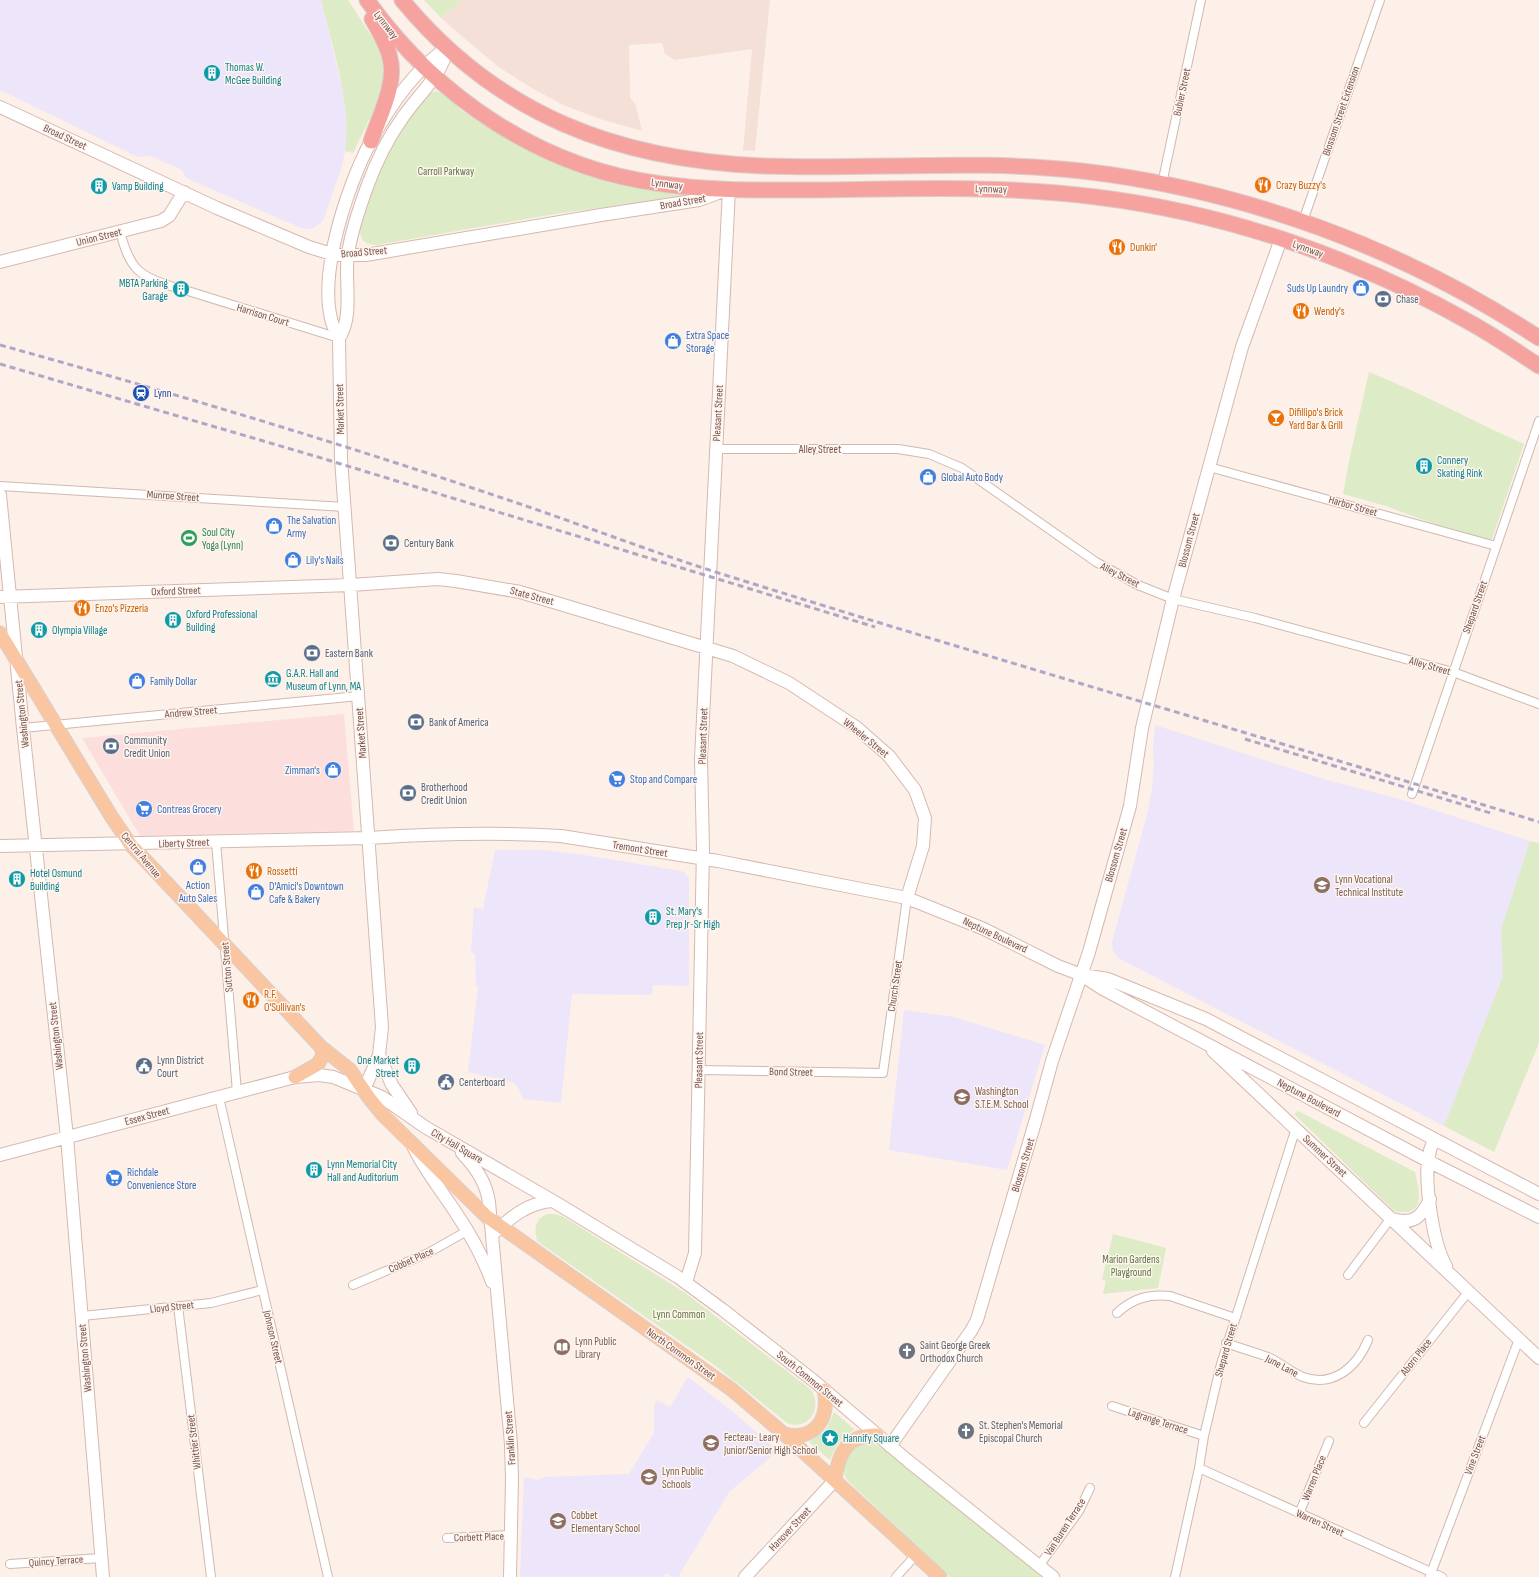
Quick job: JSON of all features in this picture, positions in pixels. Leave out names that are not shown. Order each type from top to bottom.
[{"type":"highway","points":[[363,0],[388,49],[392,67],[390,86],[371,141]]},
{"type":"highway","name":"Lynnway","points":[[367,0],[396,38],[429,72],[461,99],[498,125],[532,143],[568,159],[604,172],[642,181],[668,185],[729,189],[1001,189],[1112,199],[1152,206],[1227,223],[1281,239],[1354,266],[1422,297],[1478,327],[1539,366]]},
{"type":"highway","points":[[402,0],[447,48],[498,88],[542,115],[576,130],[630,148],[664,155],[762,166],[1016,166],[1082,171],[1162,184],[1233,200],[1303,221],[1379,251],[1432,276],[1493,309],[1539,338]]},
{"type":"highway","points":[[1281,239],[1288,217]]},
{"type":"main road","points":[[371,141],[387,115],[413,79],[429,72],[447,48]]},
{"type":"main road","name":"Market Street","points":[[339,338],[343,332],[347,317],[347,256],[369,180],[396,127],[423,90],[429,72]]},
{"type":"main road","name":"Broad Street","points":[[0,107],[229,213],[309,247],[331,254],[347,256],[366,255],[587,217],[699,200],[729,189]]},
{"type":"main road","name":"Market Street","points":[[364,1090],[379,1055],[382,1027],[341,449],[339,338],[331,324],[329,314],[328,281],[331,254],[356,176],[371,141]]},
{"type":"main road","name":"Pleasant Street","points":[[686,1282],[695,1253],[703,859],[701,759],[729,189]]},
{"type":"main road","name":"Union Street","points":[[0,262],[157,222],[168,217],[184,192]]},
{"type":"main road","name":"Blossom Street","points":[[890,1446],[971,1332],[977,1320],[1038,1115],[1052,1061],[1082,975],[1130,806],[1142,728],[1173,599],[1244,342],[1281,239]]},
{"type":"main road","name":"Washington Street","points":[[0,495],[5,597],[16,658],[67,1137],[103,1577]]},
{"type":"main road","name":"State Street","points":[[351,585],[438,579],[497,588],[532,596],[707,649]]},
{"type":"main road","name":"Oxford Street","points":[[5,597],[351,585]]},
{"type":"main road","name":"Central Avenue","points":[[0,633],[111,816],[130,844],[321,1047]]},
{"type":"main road","name":"Wheeler Street","points":[[707,649],[733,656],[789,683],[856,727],[889,756],[915,790],[925,818],[923,846],[907,898]]},
{"type":"main road","name":"Tremont Street","points":[[369,838],[447,835],[561,836],[703,859],[907,898]]},
{"type":"main road","name":"Liberty Street","points":[[0,846],[369,838]]},
{"type":"main road","name":"Neptune Boulevard","points":[[907,898],[984,929],[1058,966],[1082,975],[1108,979],[1206,1018],[1539,1194]]},
{"type":"main road","name":"Neptune Boulevard","points":[[1082,975],[1103,989],[1428,1161],[1539,1217]]},
{"type":"main road","name":"Summer Street","points":[[1198,1039],[1296,1128],[1539,1358]]},
{"type":"main road","points":[[295,1076],[320,1062],[323,1055],[321,1047]]},
{"type":"main road","name":"City Hall Square","points":[[321,1047],[350,1070],[383,1115],[412,1144]]},
{"type":"main road","name":"Market Street","points":[[379,1055],[399,1098],[413,1116],[425,1127]]},
{"type":"main road","name":"City Hall Square","points":[[295,1076],[319,1075],[333,1077],[382,1097],[425,1127],[553,1201]]},
{"type":"main road","name":"Essex Street","points":[[0,1155],[295,1076]]},
{"type":"main road","name":"Summer Street","points":[[1434,1139],[1428,1161],[1430,1199],[1438,1249],[1451,1274]]},
{"type":"main road","name":"Franklin Street","points":[[450,1142],[470,1161],[484,1182],[494,1227],[498,1300],[511,1444],[510,1577]]},
{"type":"main road","name":"North Common Street","points":[[412,1144],[494,1227],[735,1392],[835,1480],[940,1577]]},
{"type":"main road","name":"Franklin Street","points":[[412,1144],[430,1176],[477,1248],[489,1274],[498,1300]]},
{"type":"main road","points":[[1391,1218],[1408,1222],[1420,1216],[1430,1199]]},
{"type":"main road","points":[[477,1248],[494,1227],[538,1203],[553,1201]]},
{"type":"main road","name":"South Common Street","points":[[553,1201],[686,1282],[824,1390],[890,1446],[1053,1577]]},
{"type":"main road","points":[[784,1434],[803,1434],[812,1430],[819,1424],[823,1419],[826,1408],[824,1390]]},
{"type":"main road","points":[[835,1480],[840,1456],[846,1446],[860,1437],[877,1435]]},
{"type":"main road","name":"Hanover Street","points":[[745,1577],[835,1480]]},
{"type":"street","name":"Bubier Street","points":[[1162,184],[1201,0]]},
{"type":"street","name":"Blossom Street Extension","points":[[1303,221],[1380,0]]},
{"type":"street","points":[[120,232],[125,249],[133,266],[147,277],[174,287]]},
{"type":"street","name":"Harrison Court","points":[[188,292],[339,338]]},
{"type":"street","name":"Shepard Street","points":[[1412,794],[1539,421]]},
{"type":"street","name":"Alley Street","points":[[716,449],[898,449],[929,454],[962,468],[1096,562],[1138,585],[1173,599],[1255,618],[1453,672],[1539,704]]},
{"type":"street","name":"Harbor Street","points":[[1209,467],[1496,546]]},
{"type":"street","name":"Munroe Street","points":[[0,486],[345,507]]},
{"type":"street","name":"Andrew Street","points":[[23,728],[359,696]]},
{"type":"street","name":"Sutton Street","points":[[216,842],[237,1092]]},
{"type":"street","name":"Church Street","points":[[883,1073],[907,898]]},
{"type":"street","name":"Bond Street","points":[[699,1070],[883,1073]]},
{"type":"street","name":"Johnson Street","points":[[219,1097],[328,1577]]},
{"type":"street","name":"Shepard Street","points":[[1175,1577],[1199,1468],[1204,1436],[1226,1343],[1296,1128]]},
{"type":"street","points":[[1348,1275],[1391,1218]]},
{"type":"street","name":"Cobbet Place","points":[[353,1285],[428,1253],[467,1231]]},
{"type":"street","name":"Lloyd Street","points":[[82,1316],[210,1303],[262,1290]]},
{"type":"street","name":"Aborn Place","points":[[1364,1423],[1469,1291]]},
{"type":"street","points":[[1117,1313],[1135,1299],[1160,1295],[1170,1296],[1235,1318]]},
{"type":"street","name":"Whittier Street","points":[[178,1306],[211,1577]]},
{"type":"street","name":"Vine Street","points":[[1430,1575],[1519,1339]]},
{"type":"street","name":"June Lane","points":[[1226,1343],[1268,1357],[1302,1376],[1322,1380],[1338,1376],[1352,1366],[1364,1350],[1368,1340]]},
{"type":"street","name":"Lagrange Terrace","points":[[1112,1406],[1204,1436]]},
{"type":"street","name":"Warren Place","points":[[1299,1514],[1329,1441]]},
{"type":"street","name":"Warren Street","points":[[1199,1468],[1430,1575],[1442,1577]]},
{"type":"street","name":"Van Buren Terrace","points":[[1039,1566],[1079,1511],[1090,1488]]},
{"type":"street","name":"Corbett Place","points":[[447,1538],[511,1535]]},
{"type":"street","points":[[896,1577],[916,1555]]},
{"type":"street","name":"Quincy Terrace","points":[[10,1564],[101,1558]]},
{"type":"shaded area","points":[[0,0],[321,0],[343,92],[347,128],[347,139],[342,166],[323,221],[312,229],[301,228],[186,178],[182,170],[151,156],[138,157],[0,90]]},
{"type":"shaded area","points":[[462,0],[770,0],[755,151],[743,150],[752,49],[675,60],[665,54],[662,43],[629,45],[630,97],[636,106],[642,131],[600,119],[563,105],[500,68],[441,18]]},
{"type":"shaded area","points":[[344,714],[354,831],[140,836],[82,738]]},
{"type":"shaded area","name":"Lynn Vocational Technical Institute","points":[[1155,725],[1327,780],[1403,800],[1530,841],[1501,929],[1503,976],[1444,1126],[1118,958],[1113,951],[1112,942],[1147,815],[1154,767],[1153,748]]},
{"type":"shaded area","points":[[495,850],[543,850],[584,855],[681,871],[685,873],[689,879],[689,986],[653,985],[652,995],[572,994],[561,1103],[524,1099],[515,1083],[468,1072],[478,987],[476,986],[475,954],[471,952],[474,907],[483,909]]},
{"type":"shaded area","name":"Washington S.T.E.M. School","points":[[904,1010],[954,1017],[1045,1045],[1007,1170],[889,1150]]},
{"type":"shaded area","name":"Lynn Public Schools","points":[[688,1377],[733,1412],[778,1451],[729,1492],[678,1577],[671,1577],[667,1573],[663,1577],[520,1577],[524,1477],[538,1480],[546,1477],[629,1474],[654,1433],[654,1406],[657,1400],[670,1407]]},
{"type":"green space","points":[[321,0],[348,0],[381,51],[385,63],[384,89],[353,153],[345,151],[346,114],[340,75]]},
{"type":"green space","points":[[424,0],[462,0],[441,18]]},
{"type":"green space","name":"Carroll Parkway","points":[[434,91],[445,96],[461,110],[502,136],[572,169],[620,183],[696,195],[555,214],[376,245],[369,244],[362,239],[360,230],[380,172],[396,139],[404,127],[429,94]]},
{"type":"green space","points":[[1369,372],[1524,444],[1490,545],[1386,506],[1343,494]]},
{"type":"green space","points":[[1530,841],[1539,843],[1539,1043],[1494,1152],[1444,1126],[1503,976],[1501,929]]},
{"type":"green space","points":[[1298,1111],[1415,1172],[1419,1198],[1414,1209],[1406,1212],[1393,1210],[1294,1114]]},
{"type":"green space","name":"Lynn Common","points":[[547,1214],[562,1216],[684,1292],[810,1389],[814,1396],[815,1403],[815,1410],[812,1416],[808,1421],[802,1424],[795,1425],[787,1423],[717,1367],[537,1241],[537,1222]]},
{"type":"green space","name":"Marion Gardens Playground","points":[[1113,1234],[1166,1248],[1158,1288],[1103,1294],[1106,1281],[1102,1279]]},
{"type":"green space","points":[[834,1412],[855,1430],[839,1442],[830,1460],[809,1442],[827,1428]]},
{"type":"green space","points":[[866,1442],[873,1443],[881,1447],[1042,1577],[950,1577],[847,1480],[844,1474],[844,1462],[847,1456],[860,1444]]},
{"type":"tunnel","points":[[174,287],[188,291]]},
{"type":"railway","points":[[0,345],[199,402],[330,442],[461,484],[700,567],[827,607],[1539,822]]},
{"type":"railway","points":[[0,364],[318,457],[875,627]]},
{"type":"railway","points":[[1245,739],[1494,814]]},
{"type":"place","name":"Thomas W. McGee Building","points":[[212,73]]},
{"type":"place","name":"Crazy Buzzy's","points":[[1263,185]]},
{"type":"place","name":"Vamp Building","points":[[99,186]]},
{"type":"place","name":"Dunkin'","points":[[1117,247]]},
{"type":"place","name":"Suds Up Laundry","points":[[1361,288]]},
{"type":"place","name":"MBTA Parking Garage","points":[[181,289]]},
{"type":"place","name":"Chase","points":[[1383,299]]},
{"type":"place","name":"Wendy's","points":[[1301,311]]},
{"type":"place","name":"Extra Space Storage","points":[[673,341]]},
{"type":"place","name":"Lynn","points":[[141,393]]},
{"type":"place","name":"Difillipo's Brick Yard Bar & Grill","points":[[1276,418]]},
{"type":"place","name":"Connery Skating Rink","points":[[1424,466]]},
{"type":"place","name":"Global Auto Body","points":[[928,477]]},
{"type":"place","name":"The Salvation Army","points":[[274,526]]},
{"type":"place","name":"Soul City Yoga (Lynn)","points":[[189,538]]},
{"type":"place","name":"Century Bank","points":[[391,543]]},
{"type":"place","name":"Lily's Nails","points":[[293,560]]},
{"type":"place","name":"Enzo's Pizzeria","points":[[82,608]]},
{"type":"place","name":"Oxford Professional Building","points":[[173,620]]},
{"type":"place","name":"Olympia Village","points":[[39,630]]},
{"type":"place","name":"Eastern Bank","points":[[312,653]]},
{"type":"place","name":"G.A.R. Hall and Museum of Lynn, MA","points":[[273,679]]},
{"type":"place","name":"Family Dollar","points":[[137,681]]},
{"type":"place","name":"Bank of America","points":[[416,722]]},
{"type":"place","name":"Community Credit Union","points":[[111,746]]},
{"type":"place","name":"Zimman's","points":[[333,770]]},
{"type":"place","name":"Stop and Compare","points":[[617,779]]},
{"type":"place","name":"Brotherhood Credit Union","points":[[408,793]]},
{"type":"place","name":"Contreas Grocery","points":[[144,809]]},
{"type":"place","name":"Action Auto Sales","points":[[198,867]]},
{"type":"place","name":"Rossetti","points":[[254,871]]},
{"type":"place","name":"Hotel Osmund Building","points":[[17,879]]},
{"type":"place","name":"Lynn Vocational Technical Institute","points":[[1322,885]]},
{"type":"place","name":"D'Amici's Downtown Cafe & Bakery","points":[[256,892]]},
{"type":"place","name":"St. Mary's Prep Jr-Sr High","points":[[653,917]]},
{"type":"place","name":"R.F. O'Sullivan's","points":[[251,1000]]},
{"type":"place","name":"Lynn District Court","points":[[144,1066]]},
{"type":"place","name":"One Market Street","points":[[412,1066]]},
{"type":"place","name":"Centerboard","points":[[446,1082]]},
{"type":"place","name":"Washington S.T.E.M. School","points":[[962,1097]]},
{"type":"place","name":"Lynn Memorial City Hall and Auditorium","points":[[314,1170]]},
{"type":"place","name":"Richdale Convenience Store","points":[[114,1178]]},
{"type":"place","name":"Lynn Public Library","points":[[562,1347]]},
{"type":"place","name":"Saint George Greek Orthodox Church","points":[[907,1351]]},
{"type":"place","name":"St. Stephen's Memorial Episcopal Church","points":[[966,1431]]},
{"type":"place","name":"Hannify Square","points":[[830,1438]]},
{"type":"place","name":"Fecteau- Leary Junior/Senior High School","points":[[711,1443]]},
{"type":"place","name":"Lynn Public Schools","points":[[649,1477]]},
{"type":"place","name":"Cobbet Elementary School","points":[[558,1521]]}]
